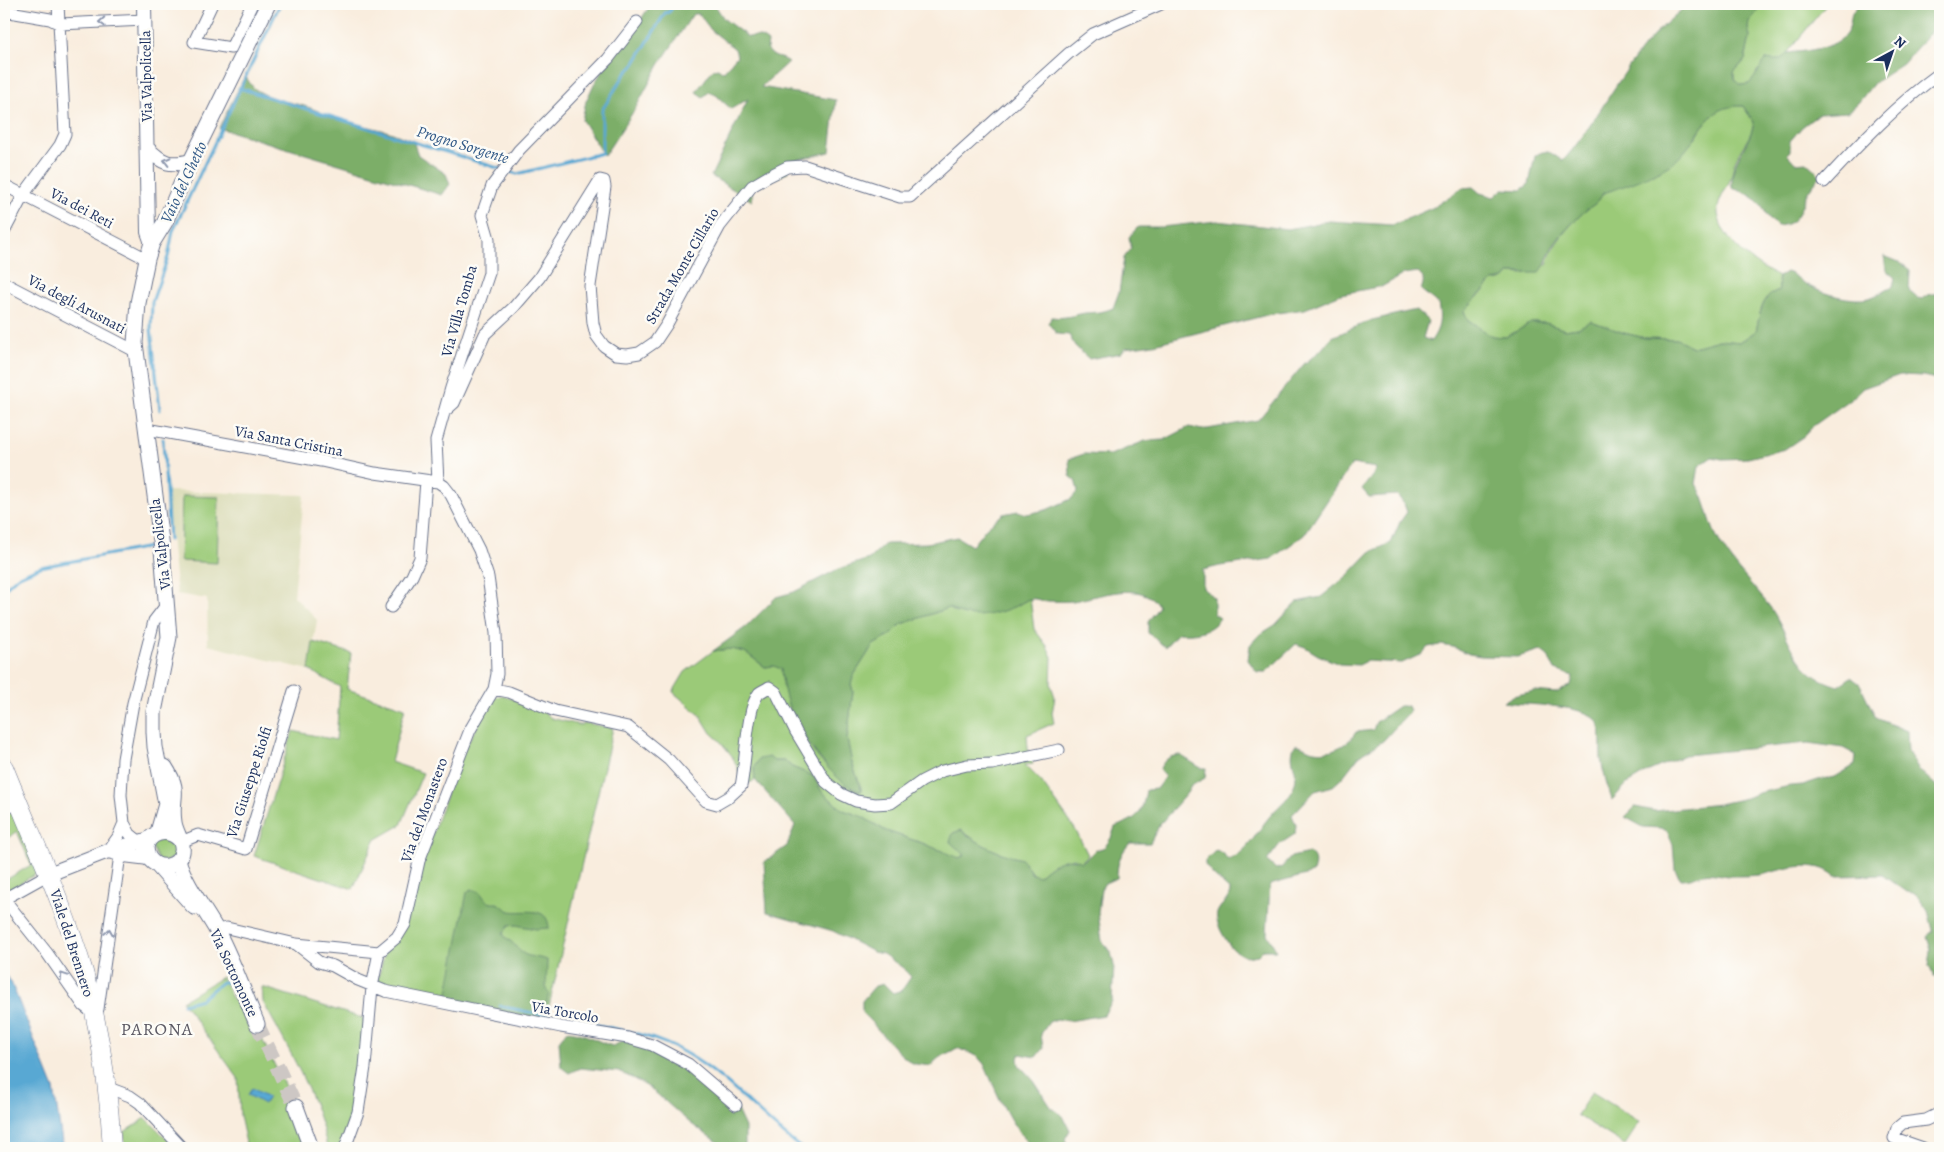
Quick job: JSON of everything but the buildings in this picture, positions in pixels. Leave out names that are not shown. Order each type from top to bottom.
[{"type":"main road","name":"Via Valpolicella","points":[[167,604],[135,343],[138,303],[152,243],[165,222],[191,161],[268,4]]},
{"type":"main road","points":[[158,755],[172,778],[174,786],[174,824],[182,851],[178,860],[168,866],[153,861],[147,848],[149,838],[166,804],[154,732],[154,712],[169,637],[167,604]]},
{"type":"main road","name":"Viale del Brennero","points":[[4,767],[49,874],[83,971],[93,1013],[106,1087],[112,1148]]},
{"type":"main road","points":[[149,838],[170,832],[180,840]]},
{"type":"main road","name":"Via Sottomonte","points":[[178,860],[181,870],[213,926],[258,1024]]},
{"type":"main road","name":"Via Sottomonte","points":[[153,861],[174,882],[187,901],[213,926]]},
{"type":"main road","points":[[296,1107],[311,1148]]},
{"type":"street","points":[[4,232],[24,194],[60,145],[64,134],[58,4]]},
{"type":"street","name":"Via Valpolicella","points":[[144,4],[148,232],[152,243]]},
{"type":"street","points":[[212,4],[194,42],[231,48],[252,4]]},
{"type":"street","name":"Strada Monte Cillario","points":[[444,412],[454,403],[485,334],[514,307],[539,278],[600,180],[604,181],[605,187],[590,286],[593,323],[596,335],[604,346],[616,354],[639,353],[655,342],[667,324],[720,226],[752,186],[787,167],[805,166],[900,197],[910,197],[1040,79],[1093,34],[1162,4]]},
{"type":"street","points":[[4,11],[50,19],[60,24],[145,20]]},
{"type":"street","name":"Via Villa Tomba","points":[[441,484],[436,442],[489,273],[489,239],[482,215],[492,186],[519,150],[608,60],[637,22]]},
{"type":"street","points":[[1824,182],[1868,135],[1921,86],[1940,73]]},
{"type":"street","points":[[148,149],[158,159],[168,164],[191,161]]},
{"type":"street","name":"Via dei Reti","points":[[4,185],[147,259]]},
{"type":"street","name":"Via degli Arusnati","points":[[4,283],[137,352]]},
{"type":"street","name":"Via Santa Cristina","points":[[147,429],[321,461],[375,474],[441,484]]},
{"type":"street","points":[[391,607],[412,576],[420,558],[426,481]]},
{"type":"street","name":"Via del Monastero","points":[[379,952],[397,937],[405,924],[419,861],[429,834],[470,730],[494,689],[498,656],[493,600],[488,577],[479,550],[451,495],[441,484]]},
{"type":"street","name":"Via Valpolicella","points":[[124,823],[121,779],[133,704],[154,621],[167,604]]},
{"type":"street","points":[[494,689],[509,692],[555,711],[628,727],[669,760],[706,801],[717,804],[729,797],[741,786],[746,740],[754,707],[759,694],[769,687],[776,692],[796,732],[826,782],[841,794],[856,801],[875,804],[891,803],[922,781],[942,771],[967,765],[992,764],[1059,750]]},
{"type":"street","name":"Via Giuseppe Riolfi","points":[[180,840],[198,835],[246,849],[294,691]]},
{"type":"street","points":[[4,812],[17,799]]},
{"type":"street","points":[[124,823],[130,834],[149,838]]},
{"type":"street","points":[[124,823],[118,837],[108,851],[153,861]]},
{"type":"street","name":"Viale del Brennero","points":[[49,874],[108,851],[149,838]]},
{"type":"street","points":[[49,874],[4,899],[48,953],[84,1006],[93,1013],[98,1009],[119,862],[124,855]]},
{"type":"street","points":[[213,926],[241,930],[264,938],[296,944],[379,952],[372,987],[365,1067],[358,1112],[345,1148]]},
{"type":"street","name":"Via Torcolo","points":[[296,944],[319,962],[332,966],[372,987],[412,997],[628,1038],[652,1045],[688,1064],[736,1105]]},
{"type":"street","points":[[106,1087],[130,1096],[140,1103],[181,1148]]},
{"type":"street","points":[[1923,1148],[1894,1138],[1897,1128],[1903,1124],[1926,1120],[1940,1113]]},
{"type":"shaded area","points":[[166,491],[304,495],[294,596],[317,620],[309,670],[208,645],[207,599],[177,594]]},
{"type":"green space","points":[[651,4],[712,4],[715,5],[724,19],[748,37],[759,37],[768,42],[767,49],[770,53],[788,62],[761,87],[836,100],[830,152],[790,161],[787,173],[752,189],[752,201],[711,176],[748,99],[731,109],[716,95],[709,92],[703,97],[696,92],[713,69],[718,68],[723,72],[737,56],[735,49],[711,30],[699,14],[693,14],[659,65],[635,109],[604,156],[582,120],[586,101],[604,68],[626,42]]},
{"type":"green space","points":[[1688,4],[1759,4],[1755,15],[1749,21],[1750,37],[1745,60],[1734,72],[1734,80],[1741,85],[1749,84],[1767,59],[1778,60],[1787,53],[1822,48],[1839,40],[1849,28],[1852,14],[1859,4],[1940,4],[1938,23],[1903,64],[1874,83],[1858,103],[1847,112],[1819,114],[1802,127],[1790,141],[1790,151],[1787,154],[1795,163],[1806,162],[1821,176],[1811,187],[1799,213],[1791,222],[1777,226],[1755,199],[1732,188],[1734,169],[1749,139],[1754,122],[1743,106],[1730,107],[1710,117],[1674,162],[1640,180],[1603,193],[1597,202],[1587,209],[1560,236],[1552,247],[1545,265],[1539,273],[1510,273],[1505,279],[1493,281],[1464,311],[1467,319],[1491,336],[1506,337],[1531,323],[1546,323],[1565,330],[1578,328],[1591,321],[1624,333],[1645,338],[1677,339],[1693,347],[1719,340],[1740,342],[1756,331],[1765,301],[1779,290],[1778,277],[1786,272],[1815,289],[1847,298],[1863,299],[1875,296],[1893,286],[1895,278],[1886,270],[1884,256],[1899,262],[1910,270],[1909,291],[1917,298],[1923,299],[1927,295],[1940,293],[1940,380],[1923,376],[1900,375],[1863,388],[1785,449],[1748,458],[1722,459],[1712,457],[1699,466],[1696,484],[1703,497],[1722,547],[1770,607],[1793,650],[1804,666],[1816,677],[1834,685],[1838,686],[1851,677],[1860,684],[1876,718],[1907,731],[1908,752],[1920,771],[1940,789],[1940,977],[1934,977],[1929,966],[1931,950],[1927,937],[1933,930],[1928,911],[1913,893],[1907,892],[1883,875],[1835,876],[1819,868],[1801,866],[1757,875],[1730,876],[1707,874],[1681,879],[1675,870],[1673,845],[1667,831],[1660,828],[1643,827],[1625,817],[1635,807],[1655,811],[1719,804],[1746,798],[1758,793],[1835,777],[1855,765],[1856,755],[1843,748],[1808,743],[1685,755],[1647,772],[1627,784],[1612,800],[1601,759],[1599,725],[1591,715],[1568,708],[1503,702],[1513,696],[1534,691],[1556,693],[1571,685],[1573,676],[1555,670],[1548,656],[1540,650],[1518,657],[1481,656],[1441,645],[1428,647],[1422,654],[1402,663],[1367,661],[1359,665],[1339,664],[1296,644],[1266,672],[1257,672],[1248,660],[1250,645],[1259,635],[1275,625],[1297,602],[1321,597],[1347,576],[1370,552],[1391,543],[1400,522],[1407,512],[1397,495],[1369,497],[1362,489],[1376,468],[1352,464],[1304,535],[1271,559],[1203,570],[1203,588],[1214,598],[1214,614],[1220,618],[1207,630],[1178,633],[1165,647],[1148,633],[1148,622],[1159,606],[1142,593],[1131,591],[1069,601],[1029,599],[1001,612],[983,616],[965,615],[949,608],[902,624],[891,635],[873,645],[854,675],[851,684],[853,691],[847,739],[852,763],[862,791],[853,789],[834,774],[806,740],[790,709],[781,669],[774,666],[765,667],[745,652],[731,649],[713,651],[746,627],[776,597],[794,592],[838,569],[869,559],[885,544],[927,543],[957,537],[972,546],[986,528],[1003,514],[1018,511],[1027,514],[1046,510],[1071,499],[1078,491],[1075,480],[1070,476],[1069,459],[1084,454],[1110,455],[1145,441],[1164,440],[1189,427],[1202,430],[1258,420],[1304,364],[1321,350],[1332,337],[1372,320],[1416,310],[1428,321],[1423,338],[1431,341],[1439,324],[1438,304],[1421,290],[1423,280],[1418,272],[1404,274],[1383,286],[1341,294],[1305,309],[1271,314],[1154,344],[1125,348],[1121,353],[1089,359],[1075,346],[1069,335],[1057,334],[1048,323],[1052,317],[1102,312],[1113,308],[1119,292],[1124,258],[1131,248],[1129,237],[1138,227],[1161,227],[1217,221],[1288,229],[1329,221],[1393,225],[1434,207],[1462,188],[1473,187],[1480,193],[1494,197],[1503,189],[1521,190],[1529,184],[1535,156],[1546,152],[1563,161],[1644,46]]},
{"type":"green space","points":[[1759,4],[1827,4],[1783,58],[1757,71],[1755,79],[1749,84],[1741,85],[1734,80],[1734,72],[1745,60],[1750,37],[1749,21]]},
{"type":"green space","points":[[245,76],[254,88],[266,95],[312,108],[329,117],[390,132],[413,141],[418,155],[446,174],[450,184],[442,195],[219,128]]},
{"type":"green space","points":[[1732,105],[1743,106],[1754,122],[1749,137],[1735,161],[1731,178],[1719,205],[1718,214],[1726,234],[1741,252],[1778,277],[1779,290],[1765,301],[1756,331],[1740,342],[1719,340],[1693,347],[1677,339],[1645,338],[1624,333],[1591,321],[1578,328],[1565,330],[1546,323],[1532,323],[1506,337],[1491,336],[1467,319],[1464,311],[1493,281],[1505,279],[1510,273],[1524,274],[1547,264],[1553,249],[1567,229],[1578,217],[1597,202],[1603,193],[1662,170],[1696,137],[1717,110]]},
{"type":"green space","points":[[182,496],[219,497],[217,563],[180,561]]},
{"type":"green space","points":[[1030,598],[1034,629],[1047,646],[1052,657],[1051,685],[1055,697],[1052,713],[1054,723],[1027,735],[1028,749],[1033,764],[1025,765],[1041,781],[1075,829],[1088,855],[1081,862],[1074,858],[1055,864],[1039,877],[1032,874],[1022,859],[990,848],[961,830],[965,855],[959,858],[886,831],[861,816],[843,810],[822,792],[813,776],[792,767],[785,761],[774,761],[754,768],[755,780],[743,786],[732,756],[711,733],[700,715],[673,692],[685,672],[713,651],[731,649],[745,652],[765,667],[774,666],[782,669],[785,694],[789,707],[794,720],[808,743],[828,768],[862,791],[852,763],[847,739],[853,691],[851,684],[854,675],[873,645],[891,635],[902,624],[949,608],[956,613],[1018,605]]},
{"type":"green space","points":[[313,642],[351,653],[347,689],[405,708],[391,762],[423,773],[401,825],[375,840],[353,889],[254,856],[293,731],[336,740],[340,687],[309,670]]},
{"type":"green space","points":[[503,695],[545,712],[551,718],[580,725],[585,723],[613,728],[546,1019],[383,985],[377,982],[385,952],[404,926],[413,889],[459,758],[493,698]]},
{"type":"green space","points":[[1399,706],[1408,706],[1410,711],[1383,741],[1359,756],[1342,778],[1333,786],[1315,791],[1292,815],[1296,825],[1295,834],[1280,844],[1267,861],[1276,869],[1282,867],[1291,857],[1309,853],[1315,862],[1313,873],[1270,885],[1267,934],[1276,950],[1263,950],[1258,955],[1246,957],[1237,952],[1230,946],[1217,922],[1218,910],[1230,894],[1230,890],[1213,875],[1205,865],[1205,861],[1216,850],[1223,853],[1228,860],[1235,857],[1247,847],[1270,816],[1288,797],[1296,778],[1292,755],[1295,745],[1320,752],[1338,748],[1353,737],[1356,732],[1373,730],[1376,722]]},
{"type":"green space","points":[[1180,755],[1201,768],[1206,768],[1205,778],[1191,786],[1160,824],[1150,843],[1130,843],[1120,859],[1117,878],[1105,883],[1101,889],[1098,913],[1102,941],[1111,953],[1114,965],[1112,1001],[1104,1015],[1069,1021],[1057,1019],[1049,1022],[1041,1034],[1043,1048],[1036,1057],[1020,1054],[1018,1058],[1019,1065],[1034,1081],[1051,1107],[1063,1116],[1070,1130],[1065,1139],[1069,1148],[1034,1148],[1025,1140],[1011,1120],[984,1064],[977,1056],[957,1048],[940,1057],[931,1066],[915,1064],[895,1049],[862,1013],[862,1001],[875,986],[884,984],[893,993],[902,990],[911,977],[903,968],[883,954],[873,952],[833,931],[767,912],[764,862],[787,846],[795,825],[755,780],[754,768],[759,759],[769,757],[774,761],[785,761],[792,767],[813,776],[822,792],[843,810],[861,816],[886,831],[959,858],[965,855],[950,842],[953,833],[961,830],[990,848],[1022,859],[1032,874],[1039,876],[1059,862],[1070,859],[1082,862],[1096,850],[1105,847],[1115,827],[1134,818],[1141,810],[1146,790],[1156,789],[1165,777],[1159,770],[1165,761],[1172,756]]},
{"type":"green space","points":[[15,807],[41,871],[4,893],[4,881],[31,865],[17,831],[4,841],[4,818]]},
{"type":"green space","points":[[174,837],[178,856],[160,864],[150,843],[152,839]]},
{"type":"green space","points":[[472,889],[480,892],[489,902],[497,903],[508,910],[539,913],[548,921],[549,928],[536,929],[516,925],[509,926],[503,933],[524,954],[547,960],[546,990],[549,993],[543,1020],[446,1003],[467,892]]},
{"type":"green space","points":[[222,977],[235,1004],[247,1011],[264,1043],[294,1105],[308,1148],[239,1148],[246,1143],[240,1116],[238,1078],[182,1001]]},
{"type":"green space","points":[[262,987],[372,1021],[346,1148],[327,1148],[323,1130],[309,1093],[291,1054],[263,1002]]},
{"type":"green space","points":[[567,1031],[579,1033],[613,1046],[629,1038],[645,1042],[682,1069],[699,1076],[736,1108],[745,1127],[745,1148],[719,1148],[720,1144],[690,1123],[650,1088],[619,1072],[580,1068],[569,1073],[561,1067],[559,1041]]},
{"type":"green space","points":[[1592,1092],[1640,1122],[1625,1145],[1577,1115]]},
{"type":"green space","points":[[146,1118],[176,1148],[125,1148],[124,1132]]},
{"type":"water","points":[[4,974],[11,982],[54,1089],[63,1148],[4,1148]]},
{"type":"water","points":[[252,1088],[268,1097],[264,1104],[248,1095]]},
{"type":"waterway","name":"Vaio del Ghetto","points":[[160,410],[151,329],[152,302],[168,257],[173,231],[280,4]]},
{"type":"waterway","name":"Progno Sorgente","points":[[507,171],[517,174],[602,153],[602,110],[625,74],[633,66],[665,13],[669,12],[675,4]]},
{"type":"waterway","name":"Progno Sorgente","points":[[239,88],[501,169]]},
{"type":"waterway","name":"Vaio del Ghetto","points":[[163,439],[169,540]]},
{"type":"waterway","name":"Vaio del Ghetto","points":[[4,589],[17,577],[40,567],[150,547]]},
{"type":"waterway","points":[[183,1004],[201,999],[222,982],[232,982]]},
{"type":"waterway","points":[[500,1006],[623,1030],[675,1047],[717,1075],[772,1125],[801,1148]]},
{"type":"tunnel","points":[[257,1024],[296,1107]]},
{"type":"district","name":"PARONA","points":[[157,1029]]}]
